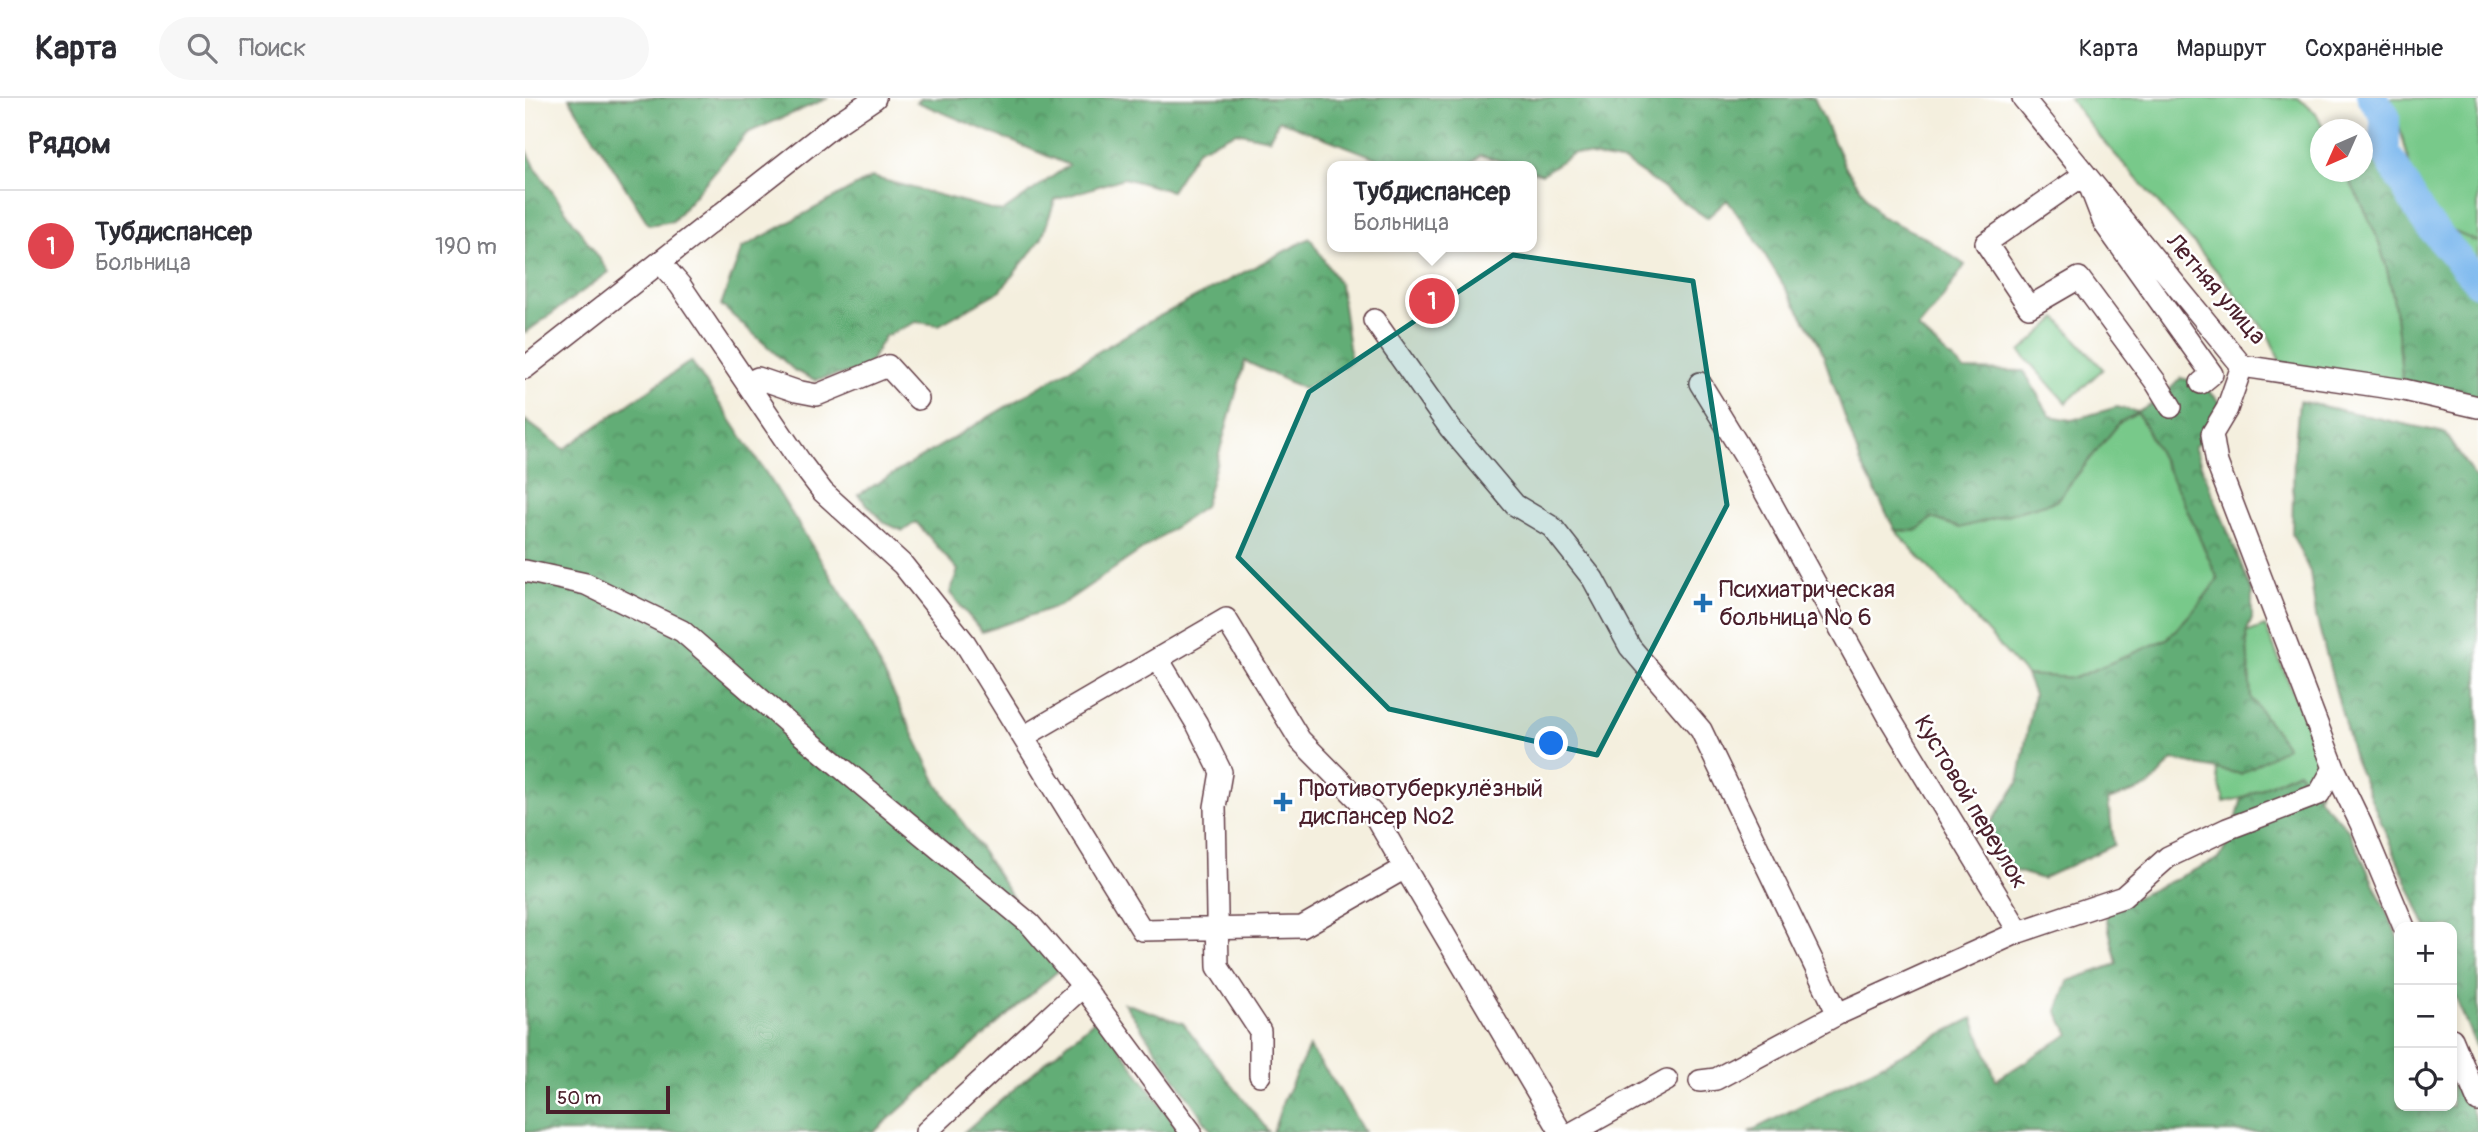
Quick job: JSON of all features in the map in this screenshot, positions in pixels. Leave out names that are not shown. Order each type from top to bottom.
[{"type":"street","points":[[525,368],[832,127],[875,98]]},
{"type":"street","name":"Летняя улица","points":[[2023,98],[2242,366],[2404,390],[2478,407]]},
{"type":"street","points":[[2171,407],[2079,278],[2029,307],[1986,243],[2085,174],[2104,223],[2212,374],[2201,383]]},
{"type":"street","points":[[660,262],[680,285],[823,492],[903,565],[965,643],[1142,930],[1302,927],[1405,868]]},
{"type":"street","points":[[1374,320],[1450,428],[1515,505],[1552,527],[1593,579],[1630,647],[1701,730],[1838,1014]]},
{"type":"street","points":[[747,383],[758,378],[817,395],[888,366],[918,399]]},
{"type":"street","points":[[2242,366],[2227,409],[2212,434],[2217,463],[2333,768],[2361,824],[2403,922]]},
{"type":"street","name":"Кустовой переулок","points":[[1700,383],[1749,463],[1889,717],[2019,932]]},
{"type":"street","points":[[525,571],[586,584],[682,631],[797,731],[1030,924],[1083,986],[1191,1132]]},
{"type":"street","points":[[1023,737],[1226,619],[1300,740],[1375,816],[1561,1132]]},
{"type":"street","points":[[1158,659],[1197,724],[1221,772],[1215,807],[1218,967],[1260,1031],[1260,1075]]},
{"type":"street","points":[[1700,1081],[1716,1079],[1838,1014],[2019,932],[2123,897],[2168,858],[2227,829],[2319,794],[2333,768]]},
{"type":"street","points":[[926,1132],[1083,986]]},
{"type":"street","points":[[2456,1048],[2478,1101]]},
{"type":"street","points":[[1574,1132],[1667,1080]]},
{"type":"highlighted area","points":[[1513,255],[1693,281],[1727,505],[1597,755],[1389,709],[1238,557],[1309,392]]},
{"type":"green space","points":[[569,98],[828,98],[747,133],[673,221],[649,225]]},
{"type":"green space","points":[[922,98],[1814,98],[1845,166],[1880,216],[1926,238],[1965,265],[1918,328],[1964,370],[2024,371],[2050,416],[2072,420],[2117,407],[2138,412],[2160,399],[2181,378],[2201,383],[2227,409],[2212,434],[2194,447],[2252,592],[2252,619],[2246,633],[2251,698],[2287,747],[2241,774],[2173,760],[2148,787],[2108,800],[2114,845],[2042,879],[1996,865],[1984,833],[2018,783],[2034,695],[2026,675],[2075,678],[2167,639],[2218,579],[2181,496],[2138,413],[2120,422],[2056,501],[1960,528],[1932,518],[1916,531],[1895,530],[1861,463],[1819,343],[1751,232],[1727,200],[1707,218],[1625,162],[1574,153],[1542,174],[1537,172],[1537,161],[1500,161],[1480,155],[1475,161],[1378,161],[1279,120],[1269,139],[1236,132],[1198,149],[1171,191],[1124,178],[1055,200],[1042,238],[1001,290],[939,325],[916,322],[885,336],[866,369],[815,380],[795,371],[721,305],[742,248],[872,177],[1002,212],[1069,165],[917,102]]},
{"type":"green space","points":[[2069,98],[2298,98],[2316,113],[2319,119],[2310,119],[2310,182],[2350,182],[2376,235],[2395,307],[2402,380],[2281,364],[2268,334],[2197,247],[2098,135]]},
{"type":"green space","points":[[2380,98],[2478,98],[2478,242],[2424,219],[2398,121]]},
{"type":"green space","points":[[525,147],[537,170],[609,272],[525,333]]},
{"type":"green space","points":[[2385,151],[2424,219],[2478,282],[2478,399],[2402,380],[2397,325],[2387,271],[2373,227],[2350,182],[2373,182],[2373,156]]},
{"type":"green space","points":[[2424,219],[2478,242],[2478,282]]},
{"type":"green space","points":[[1310,238],[1340,285],[1351,361],[1304,389],[1245,361],[1204,507],[1061,605],[982,632],[950,593],[958,570],[916,522],[903,531],[885,523],[858,495],[1148,322]]},
{"type":"green space","points":[[2057,318],[2103,369],[2066,403],[2020,352]]},
{"type":"green space","points":[[691,361],[774,485],[858,620],[938,785],[1060,969],[874,1132],[525,1132],[525,420],[564,449]]},
{"type":"green space","points":[[2299,401],[2445,433],[2478,482],[2478,1051],[2457,1001],[2457,922],[2424,922],[2354,759],[2316,616],[2310,572],[2292,534],[2294,454]]},
{"type":"green space","points":[[2138,413],[2181,496],[2218,579],[2167,639],[2075,678],[2026,675],[1895,530],[1916,531],[1932,518],[2056,501],[2120,422]]},
{"type":"green space","points":[[2265,626],[2321,758],[2319,794],[2298,771],[2242,798],[2224,802],[2216,769],[2241,774],[2251,698],[2246,633]]},
{"type":"green space","points":[[2298,771],[2322,802],[2349,830],[2394,928],[2394,1111],[2457,1111],[2457,1070],[2478,1132],[1749,1132],[1973,1018],[1996,1080],[2069,1034],[2057,1011],[2068,981],[2117,964],[2105,912],[2220,858],[2233,831],[2242,798]]},
{"type":"green space","points":[[1124,1003],[1183,1023],[1269,1132],[1212,1132]]},
{"type":"green space","points":[[1098,1017],[1180,1132],[964,1132]]},
{"type":"green space","points":[[1309,1047],[1337,1086],[1364,1132],[1273,1132],[1283,1101]]},
{"type":"waterway","points":[[2372,98],[2385,115],[2385,151],[2424,219],[2478,282]]},
{"type":"place","name":"Тубдиспансер","points":[[1432,301]]},
{"type":"place","name":"Психиатрическая больница № 6","points":[[1703,603]]},
{"type":"place","name":"Противотуберкулёзный диспансер №2","points":[[1283,802]]}]
